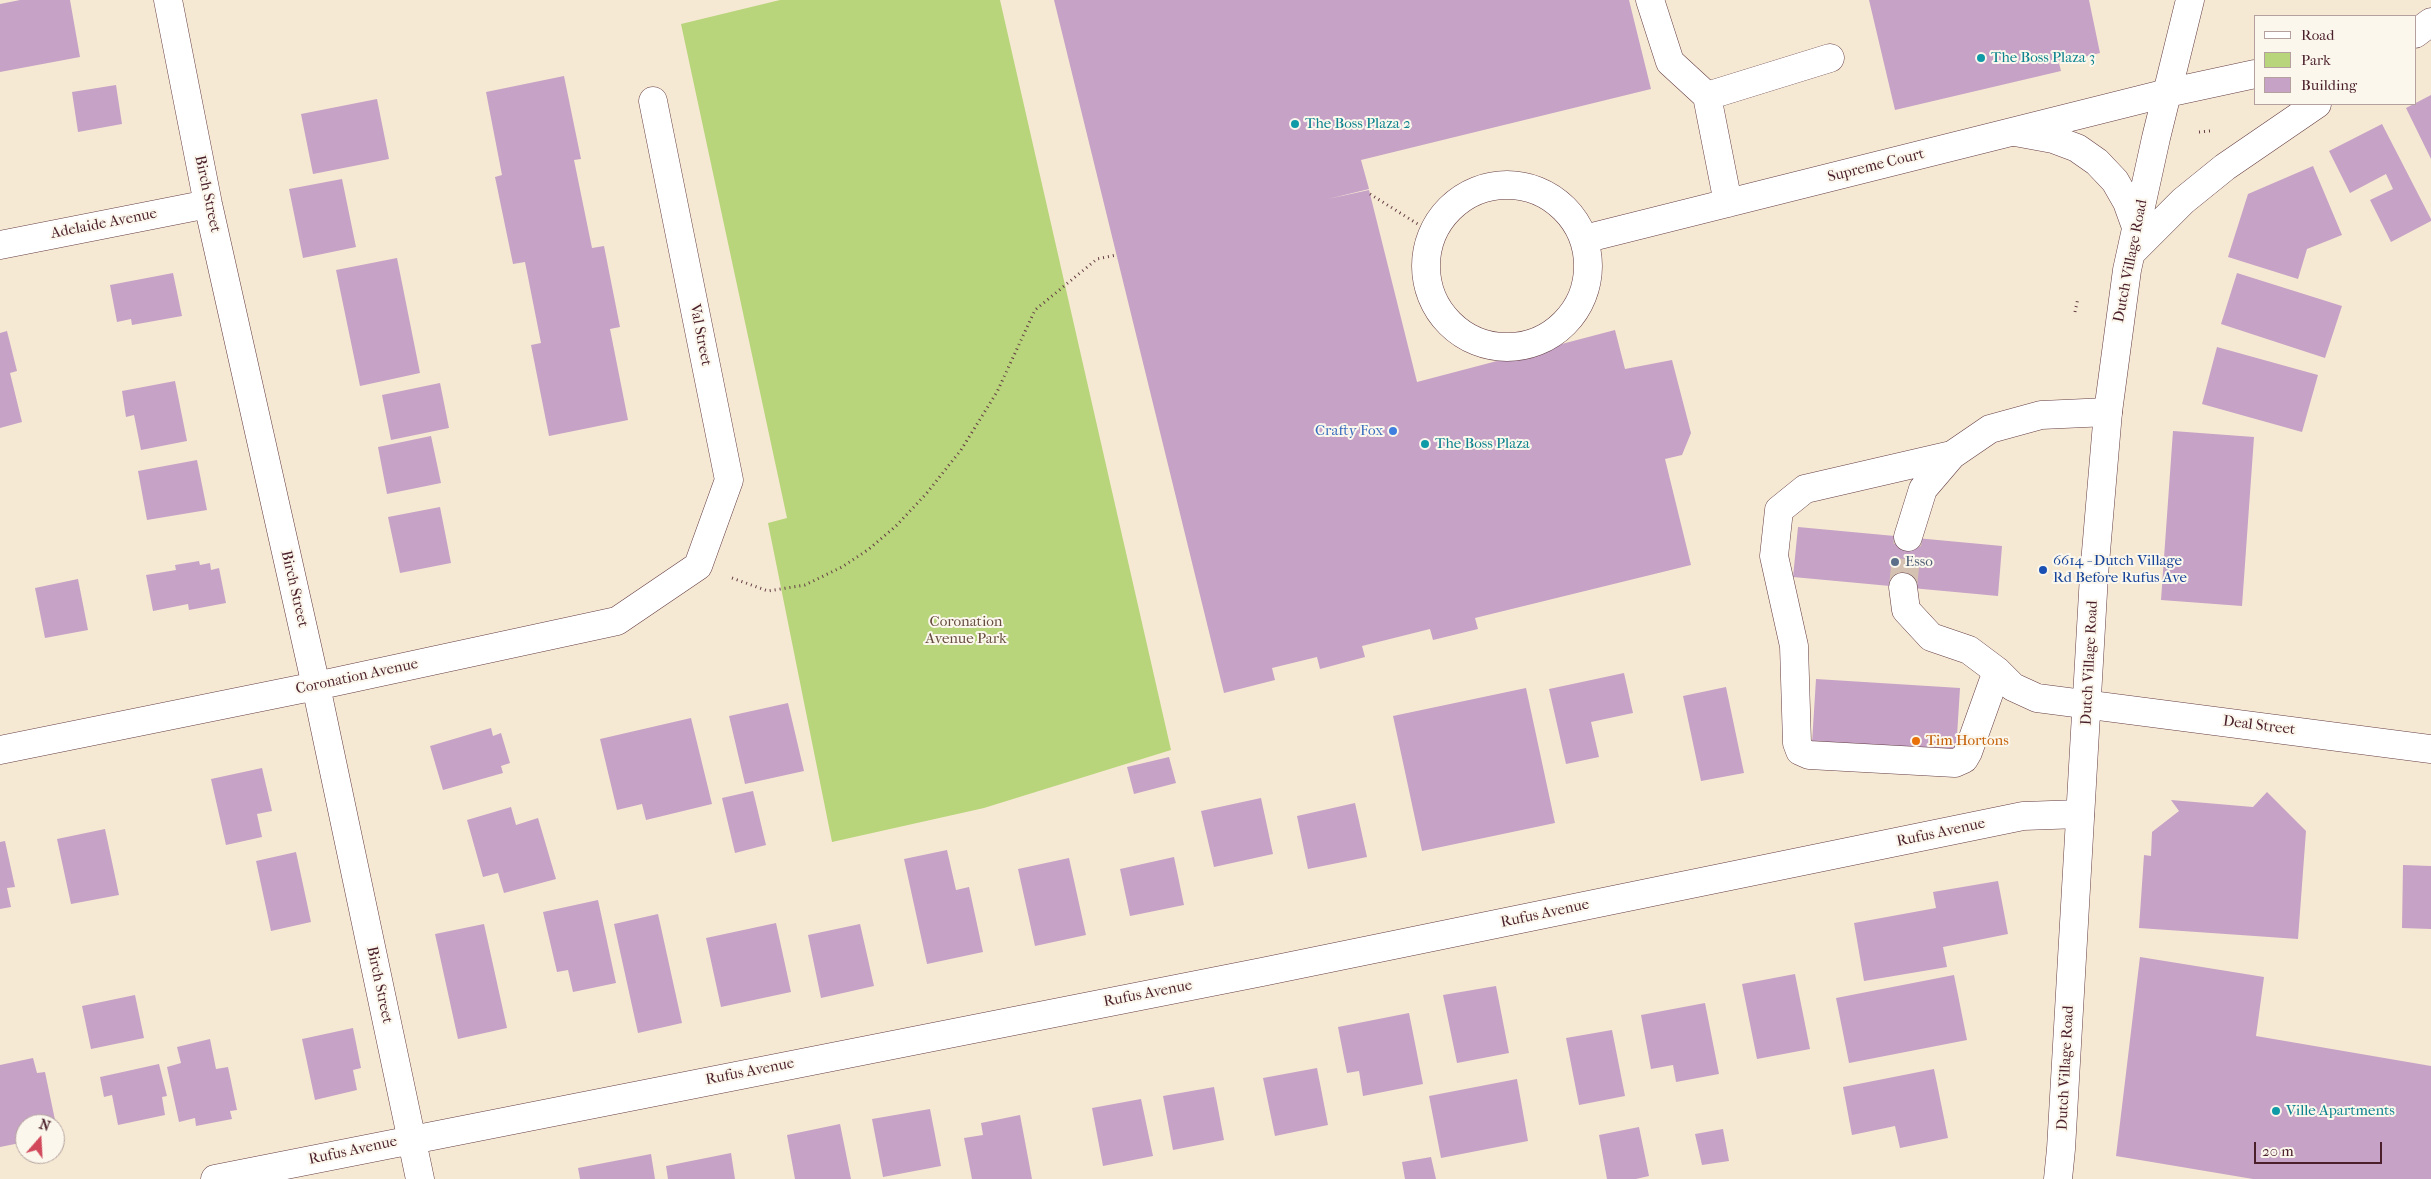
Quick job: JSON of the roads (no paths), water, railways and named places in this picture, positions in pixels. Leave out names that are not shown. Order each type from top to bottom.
[{"type":"street","name":"Birch Street","points":[[168,0],[208,204],[316,686],[420,1179]]},
{"type":"street","points":[[1650,0],[1670,62],[1707,96],[1728,203]]},
{"type":"street","name":"Dutch Village Road","points":[[2058,1179],[2088,704],[2094,575],[2108,412],[2115,351],[2134,240],[2190,0]]},
{"type":"street","points":[[2416,26],[2431,21]]},
{"type":"street","points":[[2416,33],[2431,21]]},
{"type":"street","points":[[1707,96],[1830,58]]},
{"type":"street","points":[[2167,93],[2254,74]]},
{"type":"street","name":"Supreme Court","points":[[1584,239],[2167,93]]},
{"type":"street","name":"Val Street","points":[[653,101],[729,480],[698,566]]},
{"type":"street","points":[[2015,132],[2053,139],[2069,145],[2097,162],[2115,181],[2128,202],[2134,240],[2225,167],[2315,105]]},
{"type":"street","points":[[1519,185],[1544,193],[1566,209],[1584,239],[1588,257],[1587,285],[1576,310],[1558,330],[1534,343],[1507,348],[1480,343],[1456,330],[1438,310],[1427,284],[1425,258],[1432,233],[1447,211],[1467,195],[1492,186],[1519,185]]},
{"type":"street","name":"Adelaide Avenue","points":[[0,245],[208,204]]},
{"type":"street","points":[[1908,537],[1924,489],[1952,456],[1990,429],[2041,415],[2108,412]]},
{"type":"street","points":[[1952,456],[1805,489],[1779,510],[1774,556],[1794,646],[1797,743],[1800,751],[1809,755],[1955,763],[1964,759],[1968,752],[1997,670]]},
{"type":"street","name":"Coronation Avenue","points":[[0,750],[316,686],[617,621],[698,566]]},
{"type":"street","name":"Deal Street","points":[[1903,587],[1906,610],[1931,637],[1969,650],[1997,670],[2013,687],[2037,698],[2431,749]]},
{"type":"street","name":"Rufus Avenue","points":[[216,1179],[1252,974],[2023,816],[2080,814]]},
{"type":"tunnel","points":[[1903,587],[1908,537]]},
{"type":"place","name":"The Boss Plaza 3","points":[[1981,58]]},
{"type":"place","name":"The Boss Plaza 2","points":[[1295,124]]},
{"type":"place","name":"Crafty Fox","points":[[1393,431]]},
{"type":"place","name":"The Boss Plaza","points":[[1425,444]]},
{"type":"place","name":"Esso","points":[[1895,562]]},
{"type":"place","name":"6614 - Dutch Village Rd Before Rufus Ave","points":[[2043,570]]},
{"type":"place","name":"Tim Hortons","points":[[1916,741]]},
{"type":"place","name":"Ville Apartments","points":[[2276,1111]]},
{"type":"park label","name":"Coronation Avenue Park","points":[[966,630]]}]
